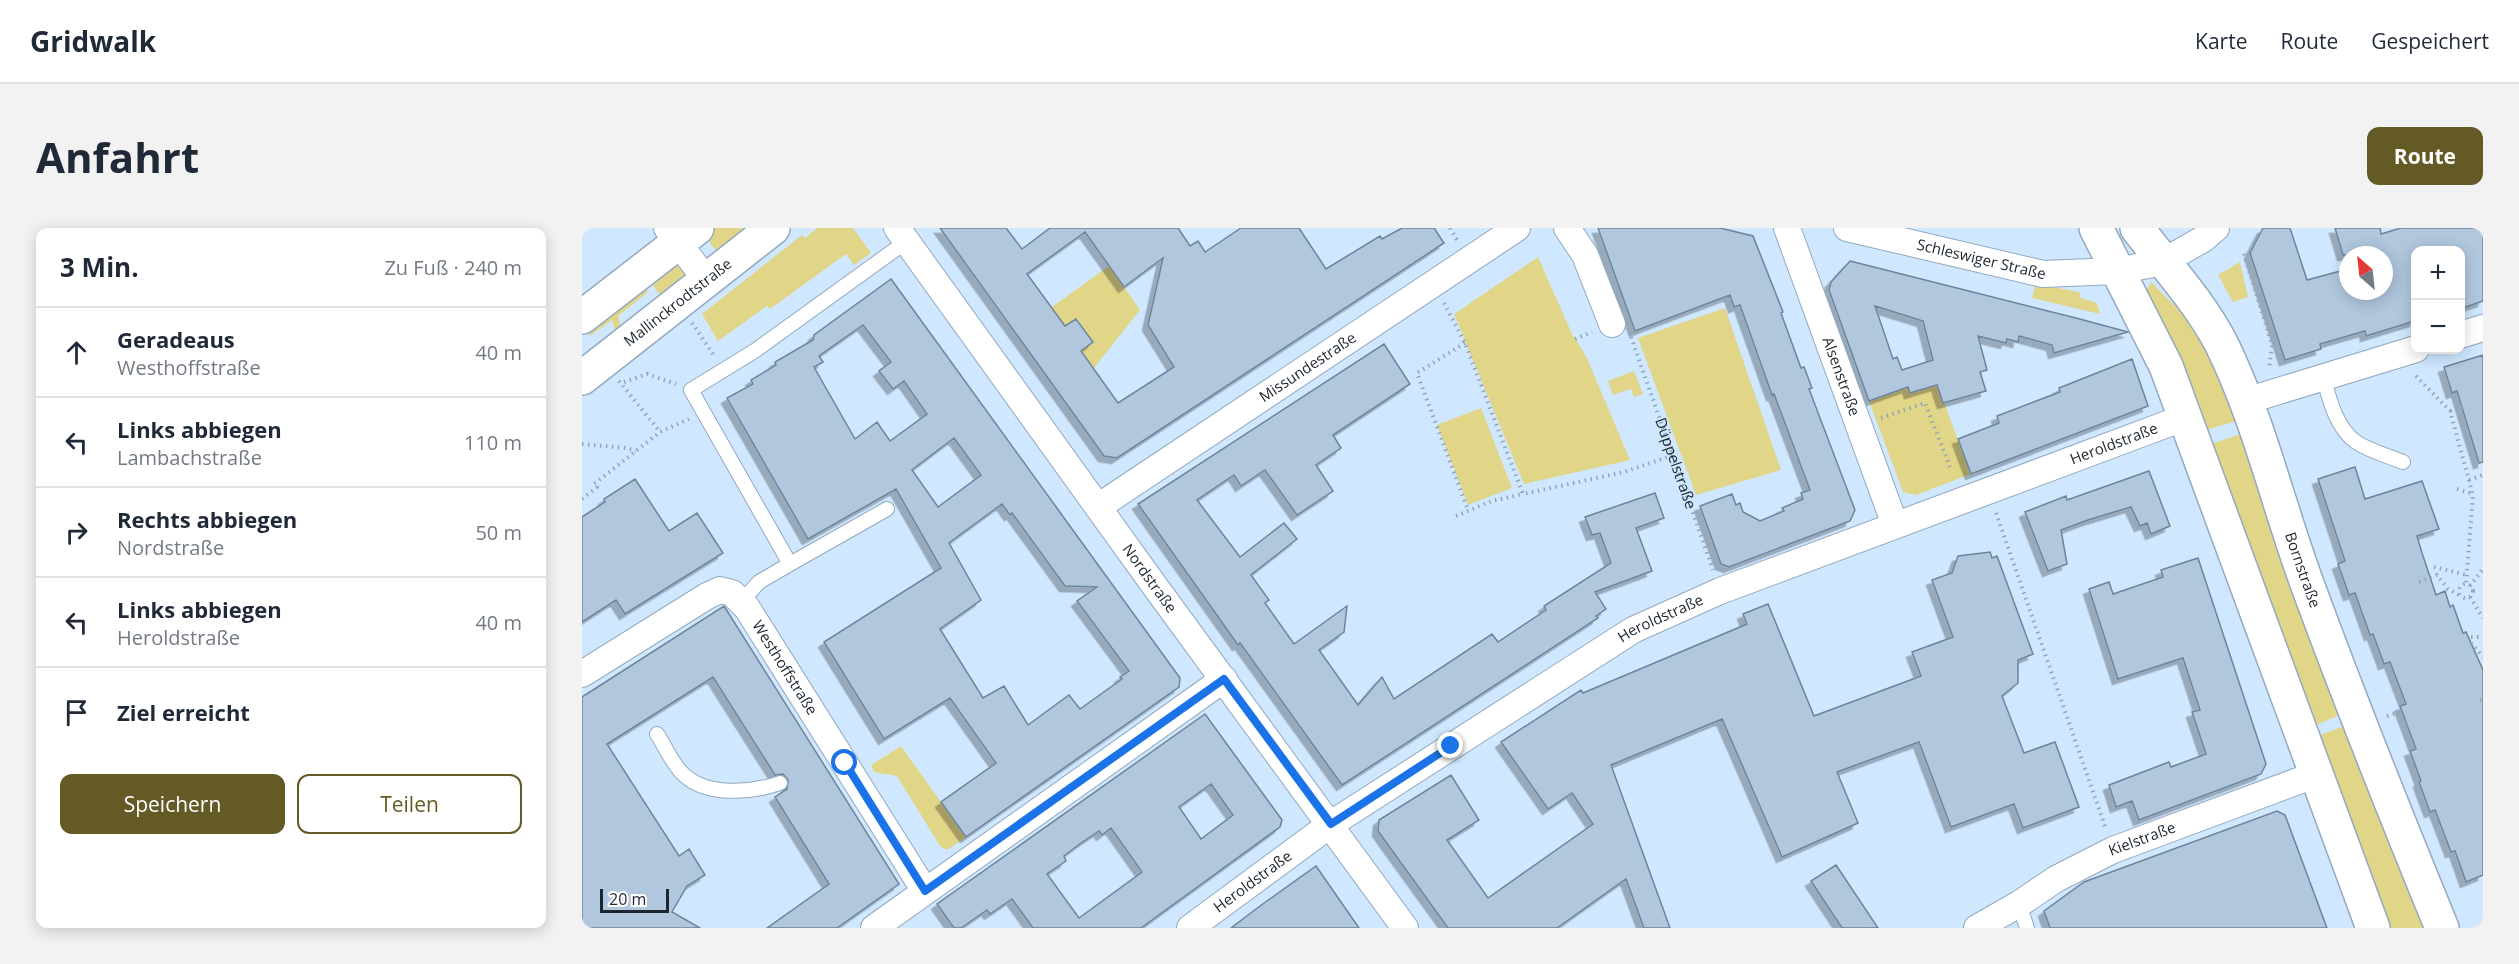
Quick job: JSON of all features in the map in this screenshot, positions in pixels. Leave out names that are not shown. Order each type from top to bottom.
[{"type":"main road","name":"Mallinckrodtstraße","points":[[582,378],[611,348],[707,281],[773,228]]},
{"type":"main road","points":[[2096,228],[2166,366],[2373,928]]},
{"type":"main road","name":"Bornstraße","points":[[2136,228],[2194,298],[2222,345],[2246,401],[2301,569],[2351,702],[2442,928]]},
{"type":"main road","points":[[582,317],[680,233]]},
{"type":"street","name":"Missundestraße","points":[[1098,507],[1517,228]]},
{"type":"street","points":[[1567,228],[1585,255],[1621,330]]},
{"type":"street","name":"Alsenstraße","points":[[1786,228],[1895,525]]},
{"type":"street","name":"Schleswiger Straße","points":[[1847,228],[2043,274],[2117,271],[2163,262],[2197,243],[2216,228]]},
{"type":"street","points":[[680,233],[707,281]]},
{"type":"street","name":"Nordstraße","points":[[902,234],[1405,928]]},
{"type":"street","points":[[2465,333],[2483,328]]},
{"type":"street","points":[[2246,401],[2411,350]]},
{"type":"street","name":"Heroldstraße","points":[[1190,928],[1331,824],[1633,630],[1719,591],[2186,417]]},
{"type":"street","points":[[582,674],[720,590],[732,593],[742,602]]},
{"type":"street","name":"Westhoffstraße","points":[[742,602],[827,753],[925,891]]},
{"type":"street","points":[[874,928],[1224,679]]},
{"type":"street","name":"Kielstraße","points":[[1977,928],[2023,916],[2056,879],[2113,850],[2317,774]]},
{"type":"lane","points":[[790,564],[691,390],[774,338],[902,234]]},
{"type":"lane","points":[[2323,376],[2330,402],[2343,427],[2356,442],[2403,462]]},
{"type":"lane","points":[[742,602],[759,582],[886,509]]},
{"type":"lane","points":[[657,734],[682,773],[698,784],[728,790],[763,788],[780,783]]},
{"type":"path","points":[[1450,228],[1458,243]]},
{"type":"path","points":[[2244,254],[2272,345],[2268,376]]},
{"type":"path","points":[[1444,303],[1465,343],[1523,494]]},
{"type":"path","points":[[684,320],[691,322],[723,371]]},
{"type":"path","name":"Düppelstraße","points":[[1621,330],[1674,455],[1719,591]]},
{"type":"path","points":[[1465,343],[1417,373],[1468,510]]},
{"type":"path","points":[[660,432],[622,384],[647,374],[691,390]]},
{"type":"path","points":[[2416,376],[2450,411],[2473,495],[2467,575],[2468,585],[2473,590],[2470,597]]},
{"type":"path","points":[[1876,420],[1925,403],[1950,466]]},
{"type":"path","points":[[2450,411],[2463,407]]},
{"type":"path","points":[[582,499],[597,487],[594,484],[660,432],[704,412]]},
{"type":"path","points":[[582,444],[636,451]]},
{"type":"path","points":[[1456,516],[1492,501],[1624,472],[1674,455]]},
{"type":"path","points":[[2469,480],[2483,475]]},
{"type":"path","points":[[2457,489],[2473,495]]},
{"type":"path","points":[[1987,490],[2113,850]]},
{"type":"path","points":[[2433,567],[2467,575]]},
{"type":"path","points":[[2459,594],[2460,586],[2468,585],[2483,569]]},
{"type":"path","points":[[2419,582],[2437,575],[2448,589],[2464,598],[2470,597]]},
{"type":"path","points":[[2470,597],[2483,618]]},
{"type":"path","points":[[2483,637],[2471,640],[2483,657]]},
{"type":"path","points":[[2384,717],[2397,713],[2408,728]]},
{"type":"shaded area","points":[[711,228],[759,228],[719,251],[710,241]]},
{"type":"shaded area","points":[[817,228],[853,228],[871,253],[854,265],[846,254],[770,309],[767,306],[718,341],[702,314],[802,235],[805,238]]},
{"type":"shaded area","points":[[1538,257],[1572,334],[1586,356],[1630,460],[1524,484],[1454,314]]},
{"type":"shaded area","points":[[2240,262],[2248,297],[2233,302],[2218,275]]},
{"type":"shaded area","points":[[673,263],[682,269],[686,279],[665,301],[647,278]]},
{"type":"shaded area","points":[[1109,266],[1140,310],[1090,373],[1079,350],[1093,342],[1077,318],[1065,326],[1052,307]]},
{"type":"shaded area","points":[[2151,282],[2182,313],[2210,353],[2236,421],[2209,429],[2205,428],[2143,296]]},
{"type":"shaded area","points":[[641,283],[648,292],[618,316],[622,332],[617,336],[612,320],[590,336],[587,325]]},
{"type":"shaded area","points":[[2036,284],[2079,292],[2081,298],[2097,303],[2100,314],[2032,298]]},
{"type":"shaded area","points":[[1725,308],[1781,470],[1696,495],[1638,338]]},
{"type":"shaded area","points":[[1634,371],[1643,394],[1634,397],[1631,389],[1613,395],[1608,381]]},
{"type":"shaded area","points":[[1937,384],[1971,474],[1916,495],[1903,492],[1869,401],[1908,387],[1910,393]]},
{"type":"shaded area","points":[[1481,408],[1512,488],[1468,505],[1437,425]]},
{"type":"shaded area","points":[[2240,434],[2277,548],[2342,714],[2311,727],[2209,445]]},
{"type":"shaded area","points":[[2347,725],[2430,928],[2390,928],[2315,737]]},
{"type":"shaded area","points":[[901,746],[966,837],[947,850],[940,846],[897,776],[874,772],[871,765]]},
{"type":"building","points":[[940,228],[1006,228],[1022,249],[1050,228],[1178,228],[1190,246],[1198,241],[1205,252],[1241,228],[1299,228],[1326,269],[1380,236],[1382,239],[1402,228],[1434,228],[1444,243],[1117,458],[1104,456]],"holes":[[[1085,232],[1124,287],[1163,258],[1148,325],[1174,367],[1118,403],[1081,351],[1093,342],[1076,319],[1065,326],[1027,274]]]},
{"type":"building","points":[[1598,228],[1720,228],[1753,236],[1783,312],[1781,313],[1801,368],[1804,367],[1812,388],[1809,389],[1855,510],[1850,521],[1729,567],[1721,564],[1700,506],[1732,494],[1736,505],[1740,503],[1743,512],[1760,521],[1784,511],[1782,508],[1803,499],[1801,493],[1810,490],[1774,394],[1772,395],[1740,305],[1734,307],[1730,295],[1635,331]]},
{"type":"building","points":[[2263,228],[2290,228],[2307,280],[2339,271],[2339,300],[2393,300],[2393,246],[2340,246],[2335,228],[2380,228],[2381,234],[2401,228],[2483,228],[2483,301],[2465,307],[2465,246],[2411,246],[2411,322],[2366,336],[2365,331],[2320,344],[2321,349],[2285,360],[2250,253]]},
{"type":"building","points":[[1850,261],[2128,332],[2054,353],[2052,345],[2019,336],[2018,342],[2007,339],[2006,343],[1978,336],[1987,370],[1980,372],[1986,391],[1943,403],[1937,385],[1910,393],[1908,387],[1869,401],[1829,290],[1831,282]],"holes":[[[1875,306],[1923,321],[1933,360],[1902,370],[1897,357],[1893,359]]]},
{"type":"building","points":[[891,279],[1180,678],[1179,687],[966,837],[941,802],[996,763],[950,698],[884,739],[824,642],[941,568],[896,489],[808,539],[727,398],[753,384],[751,380],[776,365],[775,362],[813,340],[814,335]],"holes":[[[863,325],[891,362],[879,371],[893,389],[904,381],[927,414],[890,441],[877,422],[855,439],[814,367],[823,362],[819,356]],[[954,438],[981,475],[938,507],[912,470]],[[1002,504],[1010,515],[1012,513],[1065,586],[1097,587],[1077,601],[1129,671],[1120,677],[1122,679],[1080,709],[1069,695],[1028,725],[1004,686],[983,698],[940,629],[981,600],[949,543]]]},
{"type":"building","points":[[1384,344],[1410,384],[1333,435],[1341,448],[1316,465],[1333,491],[1297,515],[1265,470],[1241,486],[1234,475],[1197,500],[1240,557],[1284,523],[1297,539],[1251,575],[1269,600],[1265,603],[1294,644],[1347,606],[1344,632],[1319,650],[1358,705],[1382,677],[1394,699],[1492,634],[1498,642],[1546,610],[1544,606],[1611,563],[1600,533],[1592,535],[1585,517],[1655,493],[1664,518],[1636,528],[1652,571],[1595,592],[1606,609],[1596,616],[1598,618],[1342,785],[1240,643],[1238,645],[1138,504]]},
{"type":"building","points":[[2483,355],[2483,462],[2479,463],[2457,391],[2452,393],[2444,367]]},
{"type":"building","points":[[2132,359],[2148,406],[1971,474],[1958,439],[1999,423],[1997,416],[2060,392],[2059,388]]},
{"type":"building","points":[[2355,467],[2365,499],[2422,481],[2439,529],[2417,536],[2422,553],[2436,595],[2445,591],[2450,607],[2453,605],[2463,633],[2466,632],[2483,670],[2483,875],[2466,882],[2455,851],[2451,852],[2435,810],[2430,812],[2419,782],[2421,781],[2410,751],[2416,749],[2400,706],[2406,704],[2390,662],[2384,664],[2373,634],[2370,635],[2355,593],[2349,595],[2338,564],[2345,561],[2318,479]]},
{"type":"building","points":[[2149,471],[2170,526],[2151,534],[2147,523],[2140,526],[2131,507],[2088,520],[2061,530],[2067,564],[2048,571],[2025,512],[2066,496],[2067,500]]},
{"type":"building","points":[[635,479],[669,531],[697,513],[723,553],[625,614],[616,600],[582,622],[582,517],[605,502],[604,499]]},
{"type":"building","points":[[1990,552],[1992,558],[1997,556],[2033,654],[2018,660],[2018,683],[2002,696],[2024,753],[2055,742],[2079,807],[2023,828],[2014,804],[1951,827],[1919,742],[1837,772],[1858,823],[1782,857],[1722,719],[1611,765],[1670,928],[1644,928],[1626,879],[1557,928],[1448,928],[1378,831],[1379,820],[1451,775],[1479,820],[1447,840],[1488,898],[1593,824],[1572,793],[1548,809],[1501,742],[1581,690],[1583,693],[1747,624],[1743,614],[1768,604],[1814,716],[1921,676],[1912,652],[1953,637],[1932,580],[1952,573],[1958,556]]},
{"type":"building","points":[[2198,558],[2266,764],[2261,774],[2139,820],[2132,801],[2116,807],[2109,785],[2169,762],[2171,767],[2206,754],[2192,712],[2200,710],[2183,658],[2118,679],[2089,589],[2109,582],[2113,594],[2163,577],[2161,570]]},
{"type":"building","points":[[724,606],[899,884],[837,928],[767,928],[829,884],[775,797],[787,789],[788,780],[783,774],[775,775],[713,677],[607,744],[679,856],[689,849],[705,875],[687,886],[672,912],[700,928],[582,928],[582,697]]},
{"type":"building","points":[[1205,714],[1282,820],[1280,827],[1141,928],[1033,928],[1012,899],[990,914],[987,910],[961,928],[954,928],[937,904]],"holes":[[[1211,784],[1233,815],[1201,839],[1179,807]],[[1111,828],[1142,872],[1079,918],[1047,874],[1066,861],[1064,856],[1081,843],[1099,831],[1102,835]]]},
{"type":"building","points":[[2277,811],[2285,815],[2327,928],[2050,928],[2044,911],[2084,882]]},
{"type":"building","points":[[1836,865],[1878,928],[1842,928],[1811,881]]},
{"type":"building","points":[[1316,866],[1359,928],[1231,928],[1260,906]]},
{"type":"route","points":[[845,763],[925,891],[1224,679],[1331,824],[1451,746]]}]
